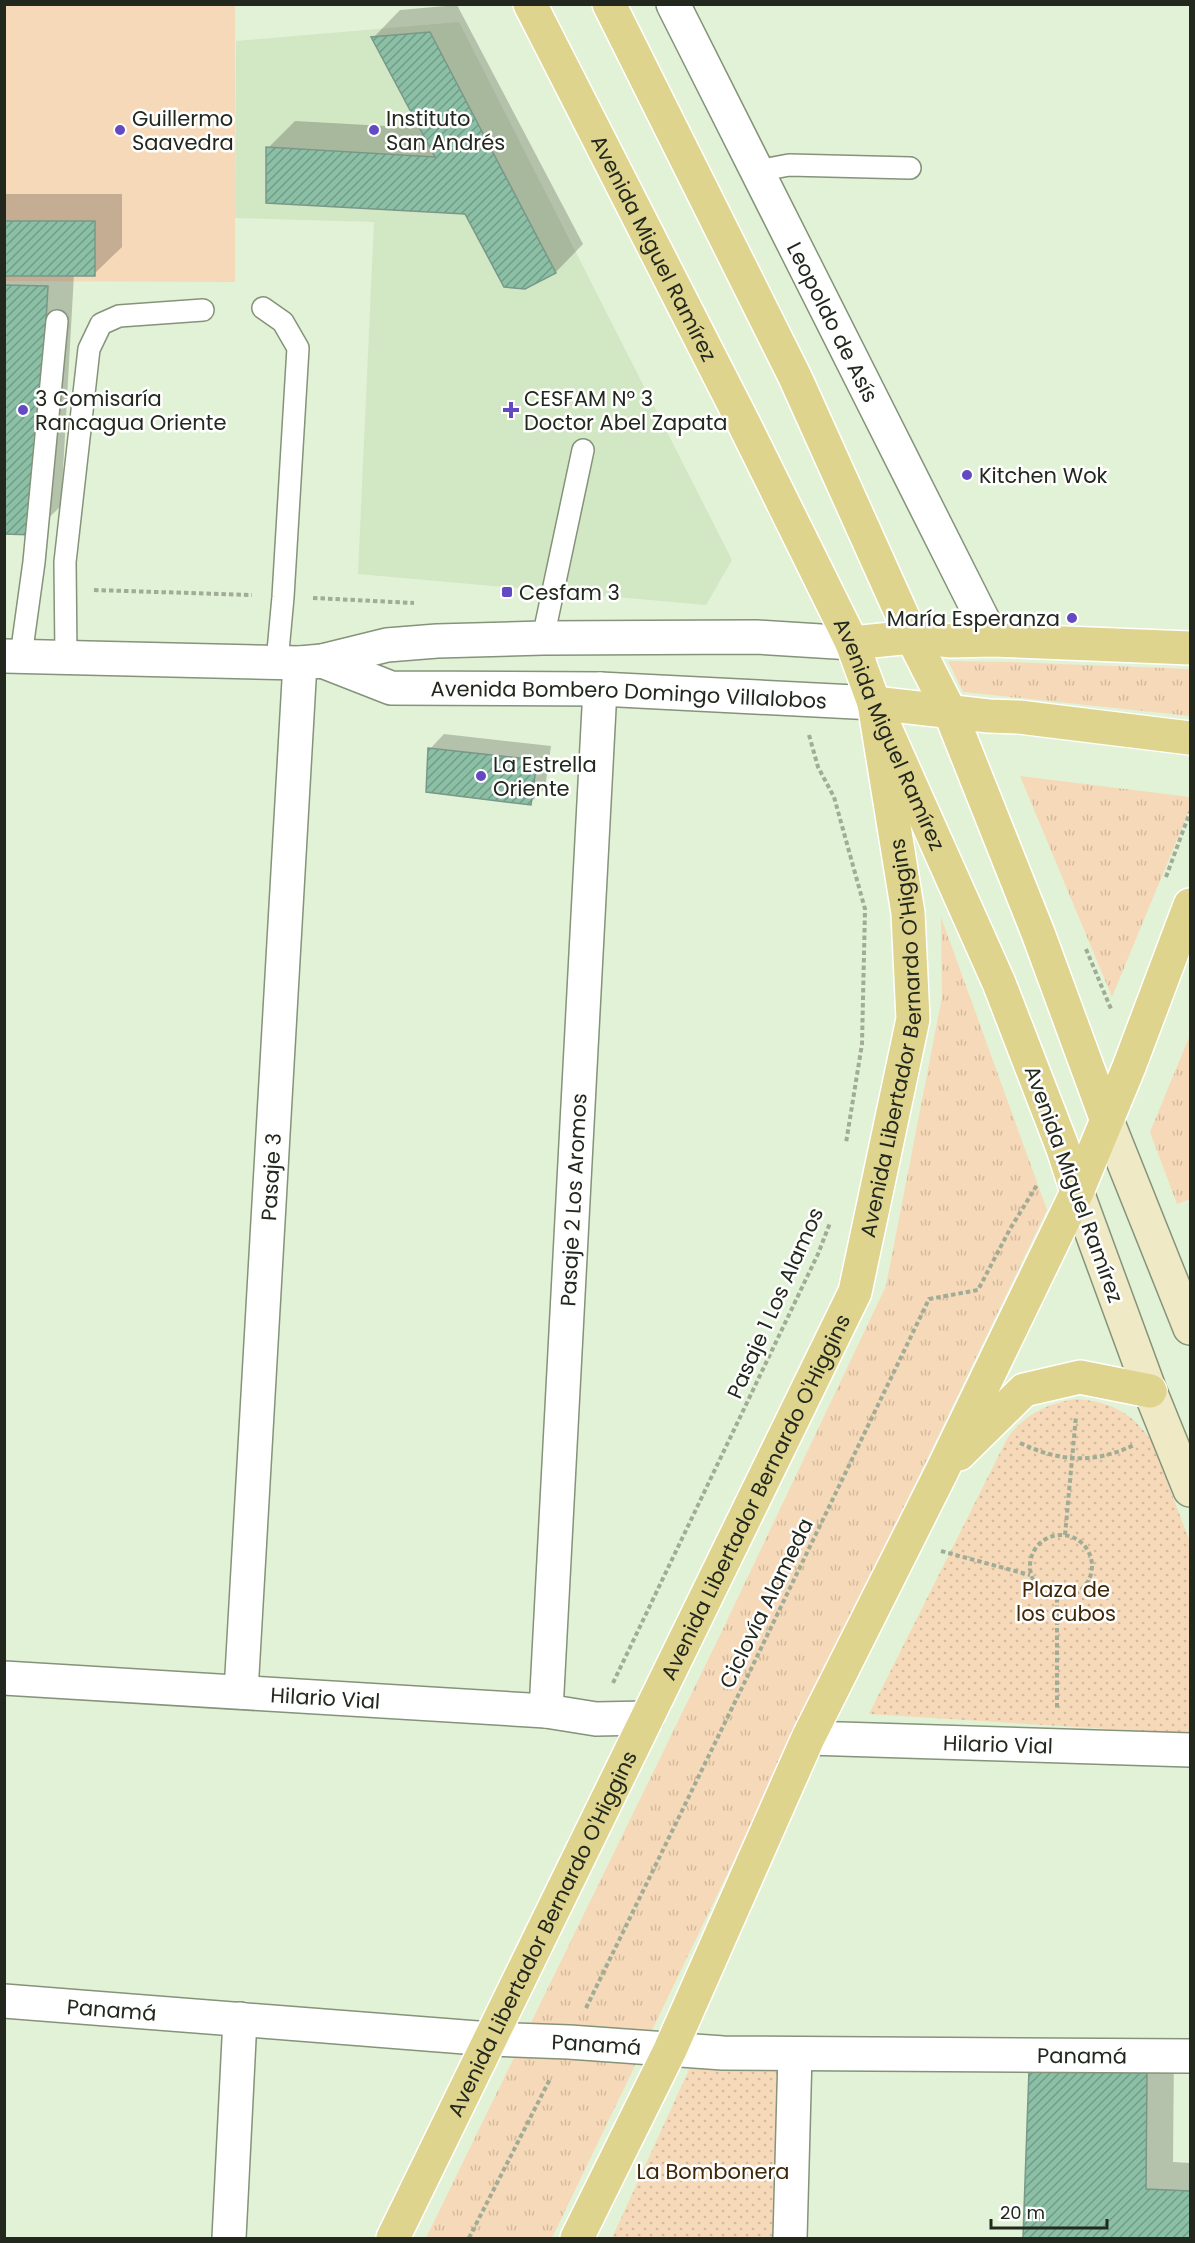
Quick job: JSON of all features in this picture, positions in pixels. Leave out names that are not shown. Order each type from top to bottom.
[{"type":"main road","name":"Avenida Miguel Ramírez","points":[[530,4],[744,424],[852,643],[874,704],[999,983],[1062,1146],[1150,1391],[1191,1490]]},
{"type":"main road","points":[[609,4],[795,377],[912,637],[950,712],[1038,933],[1106,1118],[1191,1328]]},
{"type":"main road","name":"Avenida Bombero Domingo Villalobos","points":[[852,643],[912,637],[952,641],[993,640],[1191,648]]},
{"type":"main road","name":"Avenida Bombero Domingo Villalobos","points":[[874,704],[1019,717],[1191,738]]},
{"type":"main road","name":"Avenida Libertador Bernardo O'Higgins","points":[[393,2238],[855,1292],[913,1019],[908,913],[874,704]]},
{"type":"main road","points":[[577,2238],[670,2050],[808,1738],[941,1473],[1077,1192],[1191,905]]},
{"type":"main road","points":[[941,1473],[1024,1390],[1080,1377],[1150,1391]]},
{"type":"street","name":"Leopoldo de Asís","points":[[673,4],[993,640]]},
{"type":"street","name":"Avenida Bombero Domingo Villalobos","points":[[13,656],[299,662],[387,645],[437,641],[543,638],[756,638],[852,643]]},
{"type":"street","name":"Avenida Bombero Domingo Villalobos","points":[[299,662],[391,688],[600,689],[874,704]]},
{"type":"street","name":"Pasaje 3","points":[[241,1692],[299,662]]},
{"type":"street","name":"Pasaje 2 Los Aromos","points":[[546,1711],[600,689]]},
{"type":"street","name":"Hilario Vial","points":[[4,1678],[546,1711],[596,1719],[647,1718]]},
{"type":"street","name":"Hilario Vial","points":[[808,1738],[1191,1750]]},
{"type":"street","name":"Panamá","points":[[4,2001],[490,2039],[569,2042],[670,2050],[795,2054],[1191,2056]]},
{"type":"street","points":[[229,2238],[240,2019]]},
{"type":"street","points":[[790,2238],[795,2054]]},
{"type":"lane","points":[[757,171],[789,165],[909,168]]},
{"type":"lane","points":[[263,309],[283,322],[298,348],[283,597],[299,662]]},
{"type":"lane","points":[[66,656],[65,562],[89,349],[101,324],[119,316],[203,310]]},
{"type":"lane","points":[[13,656],[33,562],[57,321]]},
{"type":"lane","points":[[543,638],[584,450]]},
{"type":"path","points":[[65,589],[422,604]]},
{"type":"path","points":[[807,699],[809,742],[818,767],[834,796],[865,909],[862,1044],[845,1149]]},
{"type":"path","name":"Ciclovía Alameda","points":[[469,2238],[569,2042],[929,1299],[978,1290],[1010,1229],[1062,1146]]},
{"type":"path","name":"Pasaje 1 Los Alamos","points":[[596,1719],[818,1254],[832,1216]]},
{"type":"path","points":[[1065,1535],[1080,1377]]},
{"type":"path","points":[[989,1425],[1038,1452],[1072,1459],[1119,1452],[1134,1445],[1164,1424]]},
{"type":"path","points":[[1065,1535],[1076,1539],[1085,1547],[1091,1558],[1092,1570],[1088,1582],[1080,1592],[1069,1597],[1057,1598],[1045,1594],[1036,1586],[1030,1575],[1029,1563],[1033,1551],[1041,1541],[1052,1536],[1065,1535]]},
{"type":"path","points":[[906,1542],[1030,1575]]},
{"type":"path","points":[[1057,1598],[1057,1746]]},
{"type":"shaded area","points":[[459,22],[732,560],[706,605],[358,574],[374,222],[235,218],[236,41]]},
{"type":"green space","name":"Guillermo Saavedra","points":[[4,5],[235,5],[235,282],[5,281]]},
{"type":"green space","points":[[948,661],[1190,669],[1190,716],[963,692]]},
{"type":"green space","points":[[1020,776],[1190,797],[1190,808],[1112,997]]},
{"type":"green space","points":[[941,917],[1047,1210],[552,2238],[426,2238],[723,1629],[886,1286],[942,997]]},
{"type":"green space","points":[[1190,1035],[1190,1199],[1177,1204],[1150,1132]]},
{"type":"green space","name":"Plaza de los cubos","points":[[1075,1399],[1099,1402],[1120,1410],[1145,1432],[1152,1442],[1190,1542],[1190,1734],[869,1714],[1008,1437],[1022,1422],[1037,1411]]},
{"type":"green space","name":"La Bombonera","points":[[693,2061],[780,2065],[776,2238],[612,2238]]},
{"type":"building","points":[[430,32],[556,273],[525,289],[504,287],[465,214],[266,203],[266,147],[435,157],[371,37]]},
{"type":"building","points":[[4,221],[95,221],[95,276],[4,276]]},
{"type":"building","name":"3 Comisaría Rancagua Oriente","points":[[4,285],[48,286],[34,535],[4,534]]},
{"type":"building","name":"La Estrella Oriente","points":[[428,748],[537,760],[531,805],[426,792]]},
{"type":"building","points":[[1029,2070],[1147,2073],[1146,2189],[1190,2191],[1190,2238],[1023,2238]]},
{"type":"place","name":"Guillermo Saavedra","points":[[120,130]]},
{"type":"place","name":"Instituto San Andrés","points":[[374,130]]},
{"type":"place","name":"3 Comisaría Rancagua Oriente","points":[[23,410]]},
{"type":"place","name":"CESFAM N° 3 Doctor Abel Zapata","points":[[511,410]]},
{"type":"place","name":"Kitchen Wok","points":[[967,475]]},
{"type":"place","name":"Cesfam 3","points":[[507,592]]},
{"type":"place","name":"María Esperanza","points":[[1072,618]]},
{"type":"place","name":"La Estrella Oriente","points":[[481,776]]}]
